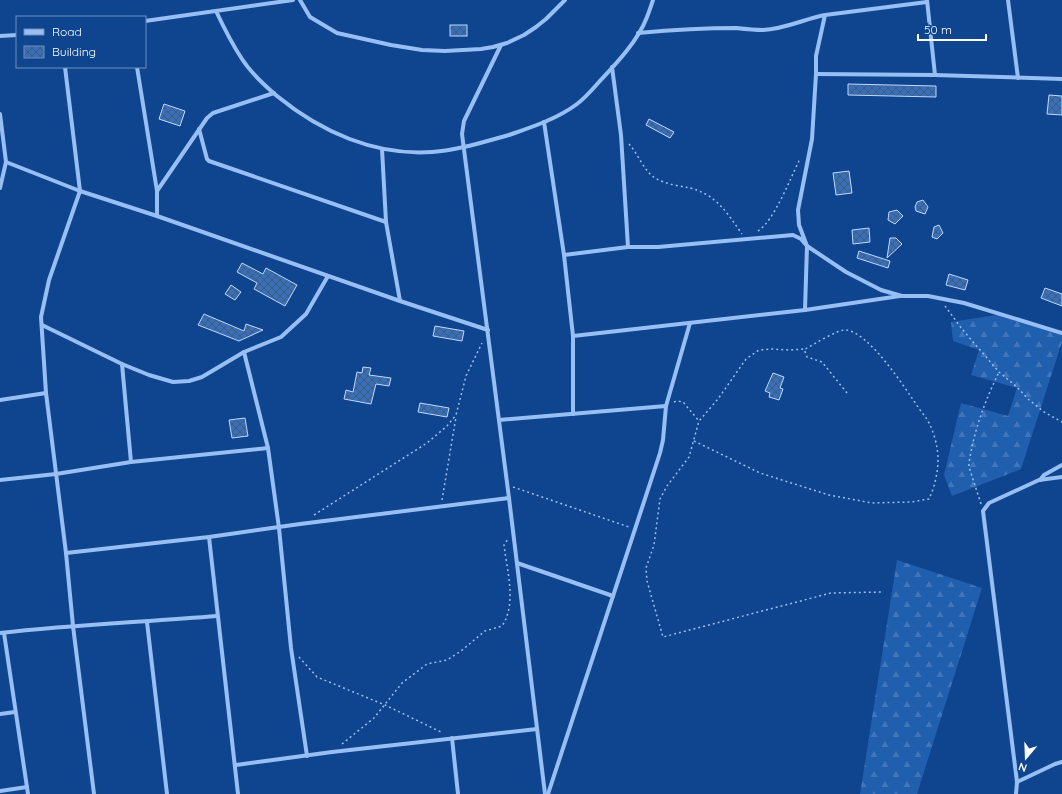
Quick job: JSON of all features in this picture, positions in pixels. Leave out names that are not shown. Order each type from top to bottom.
[{"type":"street","points":[[146,21],[293,0]]},
{"type":"street","points":[[300,0],[310,16],[337,33],[391,45],[422,50],[445,51],[481,49],[501,45],[524,35],[536,27],[565,0]]},
{"type":"street","points":[[216,11],[227,35],[242,60],[263,84],[287,104],[325,128],[364,145],[382,149],[432,152],[464,148],[512,134],[544,122],[578,103],[625,52],[647,18],[653,0]]},
{"type":"street","points":[[1008,0],[1018,78]]},
{"type":"street","points":[[638,33],[683,29],[738,28],[763,30],[785,27],[825,15],[927,1],[935,75]]},
{"type":"street","points":[[806,310],[807,246],[799,225],[798,214],[812,138],[816,56],[825,15]]},
{"type":"street","points":[[0,36],[16,35]]},
{"type":"street","points":[[501,45],[464,121],[462,134],[513,530],[544,794]]},
{"type":"street","points":[[612,67],[621,135],[628,247]]},
{"type":"street","points":[[64,68],[80,191],[49,280],[43,306],[42,325],[46,393],[94,794]]},
{"type":"street","points":[[138,68],[157,190],[157,216]]},
{"type":"street","points":[[816,74],[935,75],[1062,79]]},
{"type":"street","points":[[157,190],[206,118],[213,113],[274,93]]},
{"type":"street","points":[[0,114],[6,162],[0,188]]},
{"type":"street","points":[[544,122],[564,255],[572,336],[573,414]]},
{"type":"street","points":[[199,129],[207,159],[210,161],[386,222]]},
{"type":"street","points":[[382,149],[386,222],[400,301]]},
{"type":"street","points":[[6,162],[80,191],[488,330]]},
{"type":"street","points":[[564,255],[628,247],[658,247],[793,235],[801,239],[807,246],[862,281],[881,290],[902,296]]},
{"type":"street","points":[[42,325],[148,375],[173,382],[189,381],[202,377],[244,352],[281,337],[306,314],[328,276]]},
{"type":"street","points":[[572,336],[806,310],[902,296],[928,296],[964,303],[1062,333]]},
{"type":"street","points":[[548,794],[660,453],[663,440],[666,406],[690,323]]},
{"type":"street","points":[[244,352],[268,448],[279,528],[291,648],[307,756]]},
{"type":"street","points":[[122,364],[131,462]]},
{"type":"street","points":[[0,400],[46,393]]},
{"type":"street","points":[[499,420],[666,406]]},
{"type":"street","points":[[0,480],[56,474],[131,462],[268,448]]},
{"type":"street","points":[[1039,480],[1044,475],[1062,465]]},
{"type":"street","points":[[1016,794],[1017,782],[983,511],[989,503],[1039,480],[1062,476]]},
{"type":"street","points":[[66,552],[209,537],[509,498]]},
{"type":"street","points":[[209,537],[217,616],[236,765],[238,794]]},
{"type":"street","points":[[516,563],[613,596]]},
{"type":"street","points":[[28,794],[2,633],[73,626],[217,616]]},
{"type":"street","points":[[147,622],[167,794]]},
{"type":"street","points":[[0,714],[15,712]]},
{"type":"street","points":[[236,765],[452,738],[537,730]]},
{"type":"street","points":[[452,738],[458,794]]},
{"type":"street","points":[[1017,782],[1062,762]]},
{"type":"street","points":[[0,791],[27,787]]},
{"type":"path","points":[[621,135],[654,177],[662,182],[693,189],[715,200],[722,207],[743,236],[746,235]]},
{"type":"path","points":[[757,232],[763,228],[773,214],[799,161],[809,155]]},
{"type":"path","points":[[940,302],[946,307],[962,329],[1000,372],[1044,412],[1062,422]]},
{"type":"path","points":[[694,441],[760,473],[829,495],[872,503],[911,502],[929,499],[938,470],[937,449],[930,425],[897,376],[870,344],[856,334],[846,330],[831,335],[804,349],[760,350],[746,359],[718,399],[700,421],[689,457],[667,486],[660,499],[654,545],[646,568],[647,581],[663,637],[831,593],[883,592]]},
{"type":"path","points":[[441,506],[456,415],[466,376],[482,343]]},
{"type":"path","points":[[804,349],[807,357],[822,362],[847,393]]},
{"type":"path","points":[[983,511],[969,463],[979,418],[988,394],[1000,372]]},
{"type":"path","points":[[666,406],[680,401],[700,421]]},
{"type":"path","points":[[313,516],[427,443],[447,426],[456,415]]},
{"type":"path","points":[[507,485],[634,529]]},
{"type":"path","points":[[332,752],[374,718],[402,683],[427,664],[447,660],[461,651],[485,631],[502,626],[507,618],[510,593],[504,545],[513,530]]},
{"type":"path","points":[[291,648],[318,676],[385,705],[452,738]]},
{"type":"green space","points":[[1003,314],[1062,332],[1062,342],[1021,469],[952,496],[944,475],[961,403],[1008,416],[1017,388],[971,375],[979,350],[953,341],[951,322]]},
{"type":"green space","points":[[897,560],[982,588],[917,794],[860,794]]},
{"type":"building","points":[[450,25],[467,25],[467,36],[450,36]]},
{"type":"building","points":[[848,84],[936,86],[936,97],[848,95]]},
{"type":"building","points":[[1049,95],[1062,96],[1062,115],[1047,114]]},
{"type":"building","points":[[164,104],[185,111],[180,126],[159,119]]},
{"type":"building","points":[[649,119],[674,132],[670,138],[646,125]]},
{"type":"building","points":[[849,171],[852,193],[836,195],[833,173]]},
{"type":"building","points":[[923,200],[928,207],[925,214],[916,211],[915,207],[917,202]]},
{"type":"building","points":[[897,210],[903,216],[895,224],[888,220],[889,212]]},
{"type":"building","points":[[939,225],[943,233],[937,239],[932,237],[934,227]]},
{"type":"building","points":[[869,228],[870,242],[853,244],[852,230]]},
{"type":"building","points":[[890,238],[896,238],[902,244],[887,258]]},
{"type":"building","points":[[859,251],[890,261],[888,268],[857,258]]},
{"type":"building","points":[[242,263],[263,274],[266,268],[297,285],[285,306],[254,289],[257,283],[237,272]]},
{"type":"building","points":[[949,274],[968,280],[965,290],[946,285]]},
{"type":"building","points":[[231,285],[241,292],[235,300],[225,294]]},
{"type":"building","points":[[1045,288],[1062,294],[1062,306],[1041,298]]},
{"type":"building","points":[[204,314],[244,331],[246,324],[263,330],[239,341],[198,325]]},
{"type":"building","points":[[435,326],[464,331],[462,341],[433,336]]},
{"type":"building","points":[[363,367],[371,368],[369,375],[391,378],[389,386],[376,384],[371,404],[344,399],[346,390],[353,392],[357,372],[362,373]]},
{"type":"building","points":[[773,373],[784,377],[780,388],[783,389],[779,400],[769,397],[770,393],[765,391]]},
{"type":"building","points":[[420,403],[449,408],[447,417],[418,412]]},
{"type":"building","points":[[245,418],[248,436],[232,438],[229,420]]}]
